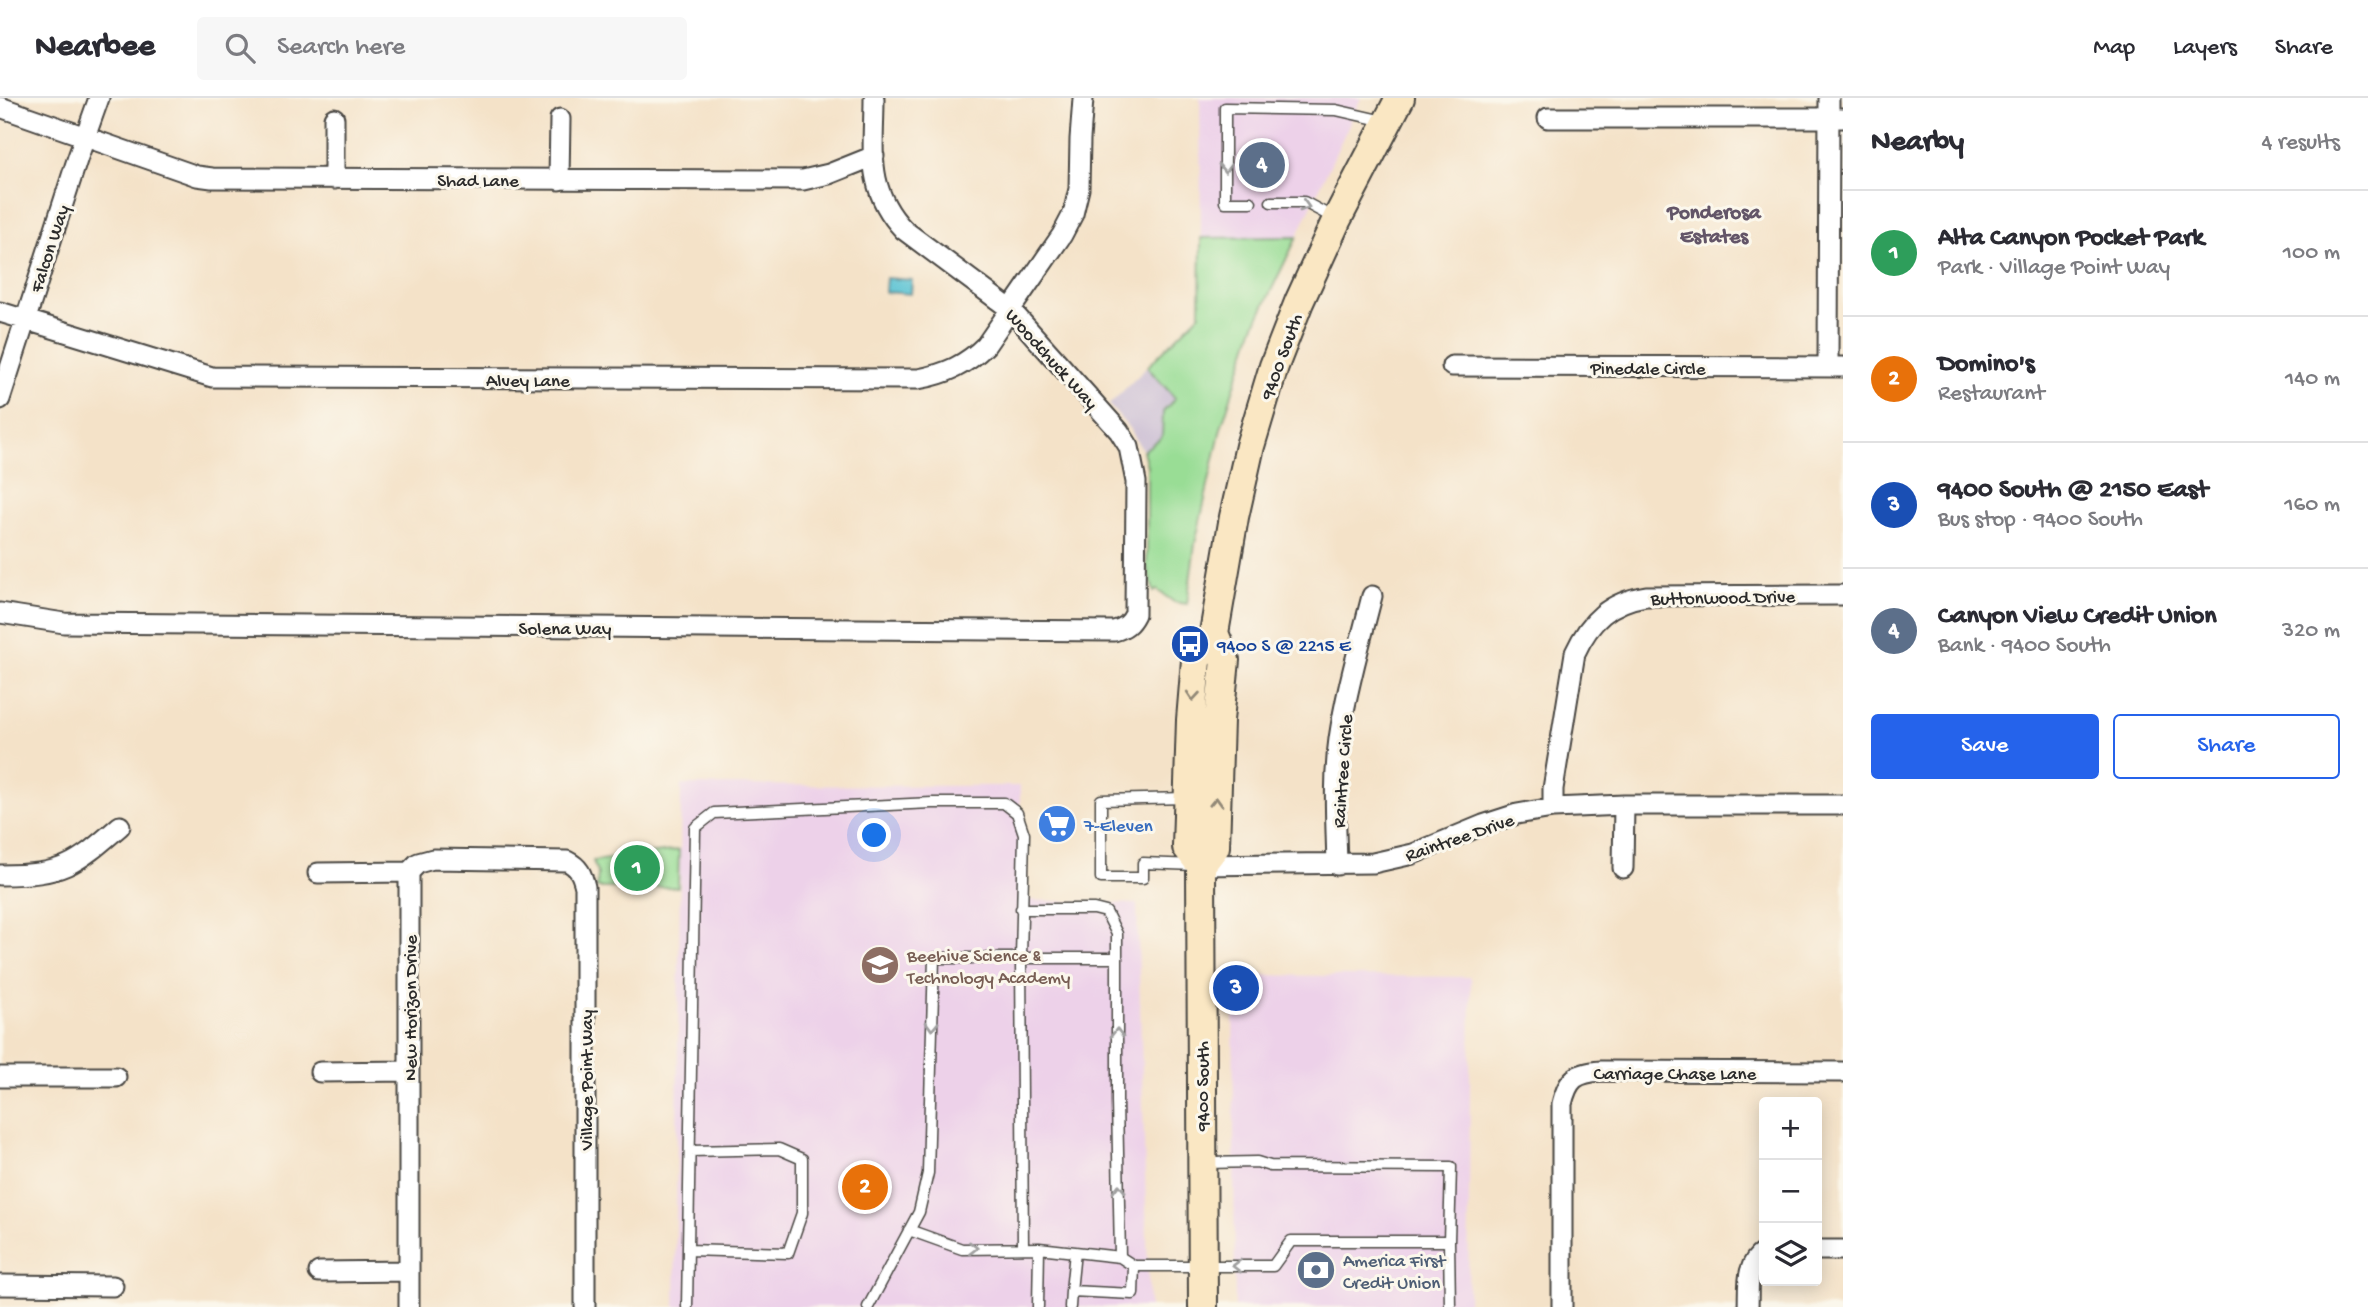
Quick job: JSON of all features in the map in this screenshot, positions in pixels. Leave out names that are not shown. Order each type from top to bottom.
[{"type":"main road","name":"9400 South","points":[[1201,865],[1187,847],[1196,660],[1214,633],[1228,544],[1250,446],[1273,366],[1299,302],[1337,219],[1393,110]]},
{"type":"main road","name":"9400 South","points":[[1203,1307],[1201,865],[1215,847],[1219,720],[1225,660],[1214,633]]},
{"type":"street","name":"Falcon Way","points":[[0,399],[99,98]]},
{"type":"street","name":"Woodchuck Way","points":[[874,98],[875,176],[879,196],[889,215],[904,230],[1010,309],[1119,431],[1129,447],[1136,482],[1135,614],[1130,624]]},
{"type":"street","points":[[1829,98],[1836,118],[1836,367]]},
{"type":"street","name":"Alvey Lane","points":[[0,312],[212,377],[918,379],[955,369],[972,359],[998,329],[1062,235],[1073,214],[1079,189],[1083,99]]},
{"type":"street","name":"Shad Lane","points":[[0,107],[197,176],[228,179],[803,180],[829,174],[874,156]]},
{"type":"street","points":[[334,117],[334,179]]},
{"type":"street","points":[[1548,117],[1836,118]]},
{"type":"street","points":[[559,180],[560,119]]},
{"type":"street","name":"Pinedale Circle","points":[[1452,366],[1836,367]]},
{"type":"street","name":"Buttonwood Drive","points":[[1553,808],[1553,789],[1575,653],[1583,635],[1605,611],[1618,603],[1646,596],[1843,595]]},
{"type":"street","name":"Raintree Circle","points":[[1337,864],[1336,778],[1339,741],[1345,704],[1372,596]]},
{"type":"street","name":"Solena Way","points":[[0,613],[64,623],[1100,631],[1114,631],[1130,624]]},
{"type":"street","points":[[1623,869],[1624,805]]},
{"type":"street","name":"Raintree Drive","points":[[1201,865],[1373,863],[1413,854],[1517,814],[1553,808],[1624,805],[1843,805]]},
{"type":"street","points":[[0,875],[49,873],[66,867],[88,854],[120,826]]},
{"type":"street","name":"Village Point Way","points":[[409,872],[418,863],[432,859],[567,861],[576,866],[582,875],[585,887],[585,1307]]},
{"type":"street","points":[[318,873],[409,872]]},
{"type":"street","name":"New Horizon Drive","points":[[409,872],[409,1307]]},
{"type":"street","name":"Carriage Chase Lane","points":[[1562,1307],[1562,1104],[1566,1088],[1574,1077],[1586,1072],[1601,1071],[1843,1072]]},
{"type":"street","points":[[320,1072],[409,1072]]},
{"type":"street","points":[[0,1077],[116,1077]]},
{"type":"street","points":[[1822,1250],[1843,1250]]},
{"type":"street","points":[[1748,1307],[1749,1274],[1755,1258],[1759,1255]]},
{"type":"street","points":[[319,1272],[409,1271]]},
{"type":"street","points":[[0,1285],[113,1286]]},
{"type":"lane","points":[[1251,202],[1224,202],[1225,108],[1393,110]]},
{"type":"lane","points":[[1271,202],[1304,202],[1337,219]]},
{"type":"lane","points":[[1188,798],[1101,800],[1101,878],[1143,878],[1143,863],[1201,865]]},
{"type":"lane","points":[[687,1307],[695,828],[714,813],[932,803],[1003,803],[1017,813],[1024,834],[1020,957],[1023,1248]]},
{"type":"lane","points":[[1021,909],[1094,909],[1106,912],[1117,934],[1120,1257]]},
{"type":"lane","points":[[868,1307],[919,1212],[928,1173],[934,958],[1117,958]]},
{"type":"lane","points":[[688,1250],[788,1253],[802,1213],[802,1159],[779,1149],[690,1151]]},
{"type":"lane","points":[[1201,1163],[1451,1167],[1450,1307]]},
{"type":"lane","points":[[909,1230],[962,1249],[1039,1248],[1120,1257],[1134,1266],[1273,1266],[1291,1241],[1449,1241]]},
{"type":"lane","points":[[1038,1307],[1039,1248]]},
{"type":"lane","points":[[1070,1307],[1076,1252]]},
{"type":"lane","points":[[1133,1307],[1134,1266]]},
{"type":"lane","points":[[1071,1291],[1133,1294]]},
{"type":"shaded area","points":[[1200,98],[1361,98],[1297,237],[1201,238]]},
{"type":"shaded area","points":[[1147,367],[1175,399],[1163,412],[1162,437],[1143,451],[1129,428],[1109,405]]},
{"type":"shaded area","points":[[681,785],[1020,786],[1019,900],[1137,904],[1149,1307],[675,1307]]},
{"type":"shaded area","points":[[1233,975],[1471,977],[1468,1307],[1235,1307]]},
{"type":"green space","points":[[1297,237],[1254,326],[1221,428],[1195,544],[1187,604],[1174,602],[1157,590],[1154,592],[1147,568],[1147,466],[1143,451],[1162,437],[1163,412],[1175,398],[1147,367],[1200,314],[1201,238]]},
{"type":"green space","points":[[679,850],[678,887],[597,888],[598,874],[593,861]]},
{"type":"water","points":[[886,278],[912,280],[911,294],[885,292]]},
{"type":"place","name":"Canyon View Credit Union","points":[[1262,165]]},
{"type":"place","name":"9400 S @ 2215 E","points":[[1190,644]]},
{"type":"place","name":"7-Eleven","points":[[1057,824]]},
{"type":"place","name":"Alta Canyon Pocket Park","points":[[637,868]]},
{"type":"place","name":"Beehive Science & Technology Academy","points":[[880,965]]},
{"type":"place","name":"9400 South @ 2150 East","points":[[1236,988]]},
{"type":"place","name":"Domino's","points":[[865,1187]]},
{"type":"place","name":"America First Credit Union","points":[[1316,1270]]},
{"type":"district","name":"Ponderosa Estates","points":[[1714,223]]}]
